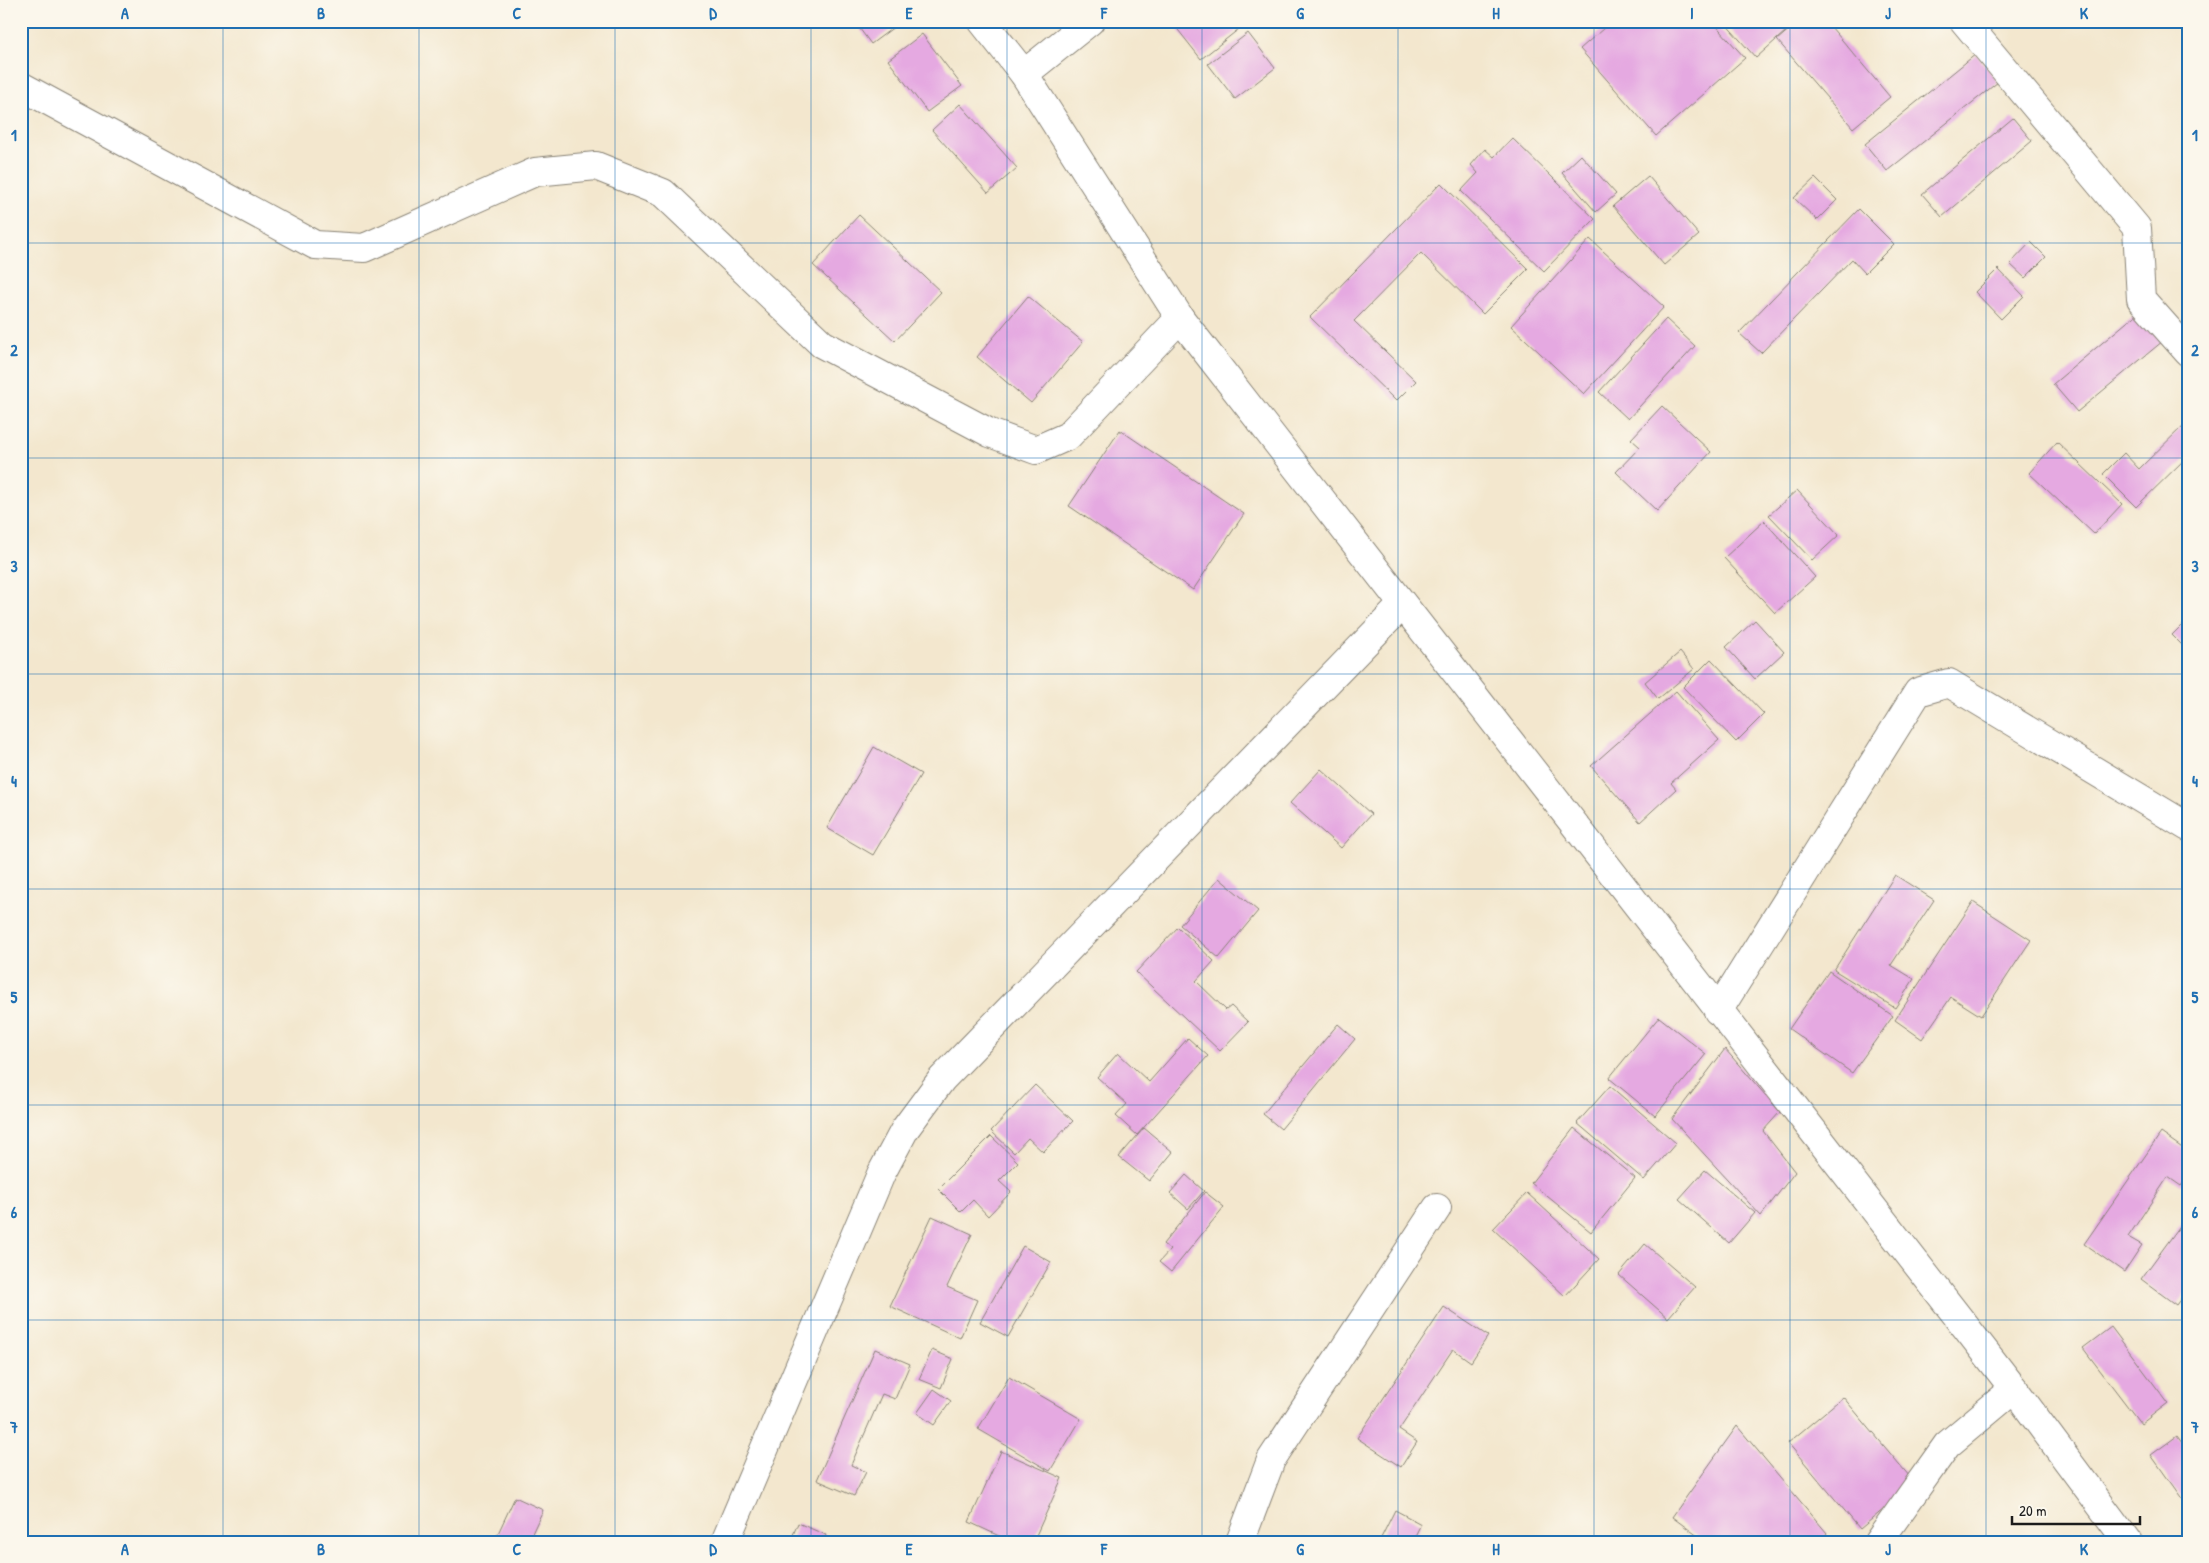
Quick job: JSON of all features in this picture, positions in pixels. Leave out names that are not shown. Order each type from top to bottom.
[{"type":"street","points":[[982,21],[1024,74],[1180,318],[2014,1389],[2128,1542]]},
{"type":"street","points":[[1024,74],[1090,21]]},
{"type":"street","points":[[1964,21],[2137,228],[2141,299],[2188,352]]},
{"type":"street","points":[[21,86],[315,245],[364,248],[535,172],[596,166],[663,193],[822,344],[990,433],[1036,450],[1068,436],[1180,318]]},
{"type":"street","points":[[725,1542],[881,1174],[906,1129],[942,1079],[1402,605]]},
{"type":"street","points":[[1718,1010],[1918,692],[1949,683],[2188,827]]},
{"type":"street","points":[[1240,1542],[1271,1460],[1437,1208]]},
{"type":"street","points":[[1878,1542],[1947,1445],[2014,1389]]},
{"type":"building","points":[[854,21],[902,21],[871,44]]},
{"type":"building","points":[[1171,21],[1249,21],[1201,59]]},
{"type":"building","points":[[1612,21],[1712,21],[1745,58],[1656,136],[1580,49]]},
{"type":"building","points":[[1723,21],[1797,21],[1756,58]]},
{"type":"building","points":[[1799,21],[1826,21],[1890,97],[1853,128],[1777,40]]},
{"type":"building","points":[[1248,33],[1275,68],[1235,99],[1208,64]]},
{"type":"building","points":[[922,34],[962,86],[927,112],[888,60]]},
{"type":"building","points":[[1976,54],[1998,82],[1887,171],[1865,144]]},
{"type":"building","points":[[960,104],[1017,168],[988,193],[932,130]]},
{"type":"building","points":[[2013,118],[2032,141],[1942,217],[1922,194]]},
{"type":"building","points":[[1512,138],[1595,219],[1544,271],[1461,191],[1478,173],[1471,165],[1485,149],[1494,157]]},
{"type":"building","points":[[1581,155],[1616,194],[1596,212],[1562,173]]},
{"type":"building","points":[[1648,176],[1699,235],[1664,265],[1613,206]]},
{"type":"building","points":[[1815,178],[1837,200],[1817,220],[1794,198]]},
{"type":"building","points":[[1441,183],[1528,269],[1483,314],[1421,253],[1354,321],[1416,381],[1396,401],[1310,317]]},
{"type":"building","points":[[1859,209],[1894,244],[1865,273],[1852,259],[1761,353],[1739,333]]},
{"type":"building","points":[[859,215],[941,292],[895,341],[813,265]]},
{"type":"building","points":[[1590,239],[1664,307],[1584,394],[1511,326]]},
{"type":"building","points":[[2031,242],[2046,257],[2025,278],[2010,264]]},
{"type":"building","points":[[1998,269],[2024,296],[2001,319],[1975,292]]},
{"type":"building","points":[[1028,296],[1083,342],[1031,403],[977,357]]},
{"type":"building","points":[[2139,312],[2163,341],[2077,412],[2053,384]]},
{"type":"building","points":[[1666,319],[1695,346],[1628,419],[1599,392]]},
{"type":"building","points":[[1662,406],[1711,452],[1657,511],[1616,472],[1640,447],[1631,439]]},
{"type":"building","points":[[2188,421],[2188,456],[2136,507],[2103,474],[2124,453],[2139,469]]},
{"type":"building","points":[[1120,430],[1244,514],[1193,590],[1069,506]]},
{"type":"building","points":[[2057,442],[2122,504],[2094,534],[2029,473]]},
{"type":"building","points":[[1797,490],[1839,535],[1812,560],[1769,515]]},
{"type":"building","points":[[1764,521],[1815,577],[1775,613],[1724,558]]},
{"type":"building","points":[[2188,619],[2188,651],[2172,635]]},
{"type":"building","points":[[1755,620],[1784,652],[1755,679],[1726,647]]},
{"type":"building","points":[[1680,652],[1694,669],[1658,699],[1645,682]]},
{"type":"building","points":[[1711,659],[1764,714],[1736,742],[1683,687]]},
{"type":"building","points":[[1676,691],[1719,740],[1671,783],[1676,789],[1640,822],[1591,766]]},
{"type":"building","points":[[874,747],[921,774],[873,855],[827,828]]},
{"type":"building","points":[[1321,769],[1371,814],[1341,848],[1290,803]]},
{"type":"building","points":[[1895,875],[1934,900],[1891,965],[1914,979],[1895,1008],[1834,970]]},
{"type":"building","points":[[1219,878],[1258,911],[1219,958],[1180,925]]},
{"type":"building","points":[[1973,902],[2031,940],[1981,1016],[1951,997],[1922,1039],[1895,1020]]},
{"type":"building","points":[[1178,927],[1214,961],[1196,981],[1226,1010],[1231,1006],[1248,1022],[1220,1051],[1136,972]]},
{"type":"building","points":[[1829,971],[1893,1016],[1852,1073],[1789,1029]]},
{"type":"building","points":[[1659,1017],[1706,1054],[1655,1116],[1609,1078]]},
{"type":"building","points":[[1338,1024],[1355,1039],[1281,1129],[1263,1114]]},
{"type":"building","points":[[1188,1038],[1208,1056],[1137,1135],[1116,1116],[1127,1104],[1097,1077],[1118,1053],[1149,1082]]},
{"type":"building","points":[[1725,1049],[1780,1112],[1763,1131],[1795,1172],[1761,1216],[1672,1119]]},
{"type":"building","points":[[1035,1085],[1073,1121],[1043,1152],[1028,1138],[1014,1153],[991,1131]]},
{"type":"building","points":[[1610,1086],[1676,1143],[1644,1180],[1577,1123]]},
{"type":"building","points":[[1144,1128],[1173,1152],[1149,1181],[1119,1157]]},
{"type":"building","points":[[1574,1128],[1635,1178],[1591,1232],[1531,1183]]},
{"type":"building","points":[[2161,1133],[2188,1152],[2188,1177],[2181,1186],[2168,1177],[2128,1237],[2142,1245],[2124,1272],[2084,1244]]},
{"type":"building","points":[[991,1136],[1018,1162],[999,1181],[1011,1192],[988,1216],[973,1200],[961,1212],[938,1189]]},
{"type":"building","points":[[1705,1170],[1755,1213],[1729,1243],[1679,1199]]},
{"type":"building","points":[[1186,1175],[1204,1191],[1188,1209],[1170,1193]]},
{"type":"building","points":[[1205,1192],[1224,1207],[1171,1272],[1159,1262],[1170,1250],[1163,1244]]},
{"type":"building","points":[[1527,1193],[1599,1259],[1565,1296],[1493,1229]]},
{"type":"building","points":[[2188,1215],[2188,1289],[2176,1305],[2141,1279]]},
{"type":"building","points":[[932,1216],[972,1234],[947,1287],[977,1300],[960,1338],[890,1306]]},
{"type":"building","points":[[1645,1244],[1695,1287],[1668,1318],[1619,1275]]},
{"type":"building","points":[[1023,1246],[1051,1262],[1008,1337],[980,1322]]},
{"type":"building","points":[[1444,1307],[1488,1336],[1471,1362],[1453,1349],[1399,1430],[1417,1442],[1401,1467],[1357,1438]]},
{"type":"building","points":[[2111,1327],[2168,1403],[2141,1424],[2083,1348]]},
{"type":"building","points":[[875,1349],[910,1364],[895,1399],[882,1394],[851,1465],[866,1472],[854,1496],[817,1480]]},
{"type":"building","points":[[932,1350],[953,1359],[941,1388],[919,1379]]},
{"type":"building","points":[[1009,1377],[1081,1419],[1050,1471],[978,1429]]},
{"type":"building","points":[[934,1389],[951,1401],[934,1425],[917,1413]]},
{"type":"building","points":[[1843,1397],[1915,1483],[1860,1529],[1788,1443]]},
{"type":"building","points":[[1737,1426],[1827,1533],[1821,1542],[1706,1542],[1672,1517]]},
{"type":"building","points":[[2177,1436],[2188,1451],[2188,1507],[2151,1455]]},
{"type":"building","points":[[1001,1451],[1062,1478],[1033,1542],[1012,1542],[969,1522]]},
{"type":"building","points":[[515,1497],[543,1510],[528,1542],[494,1542]]},
{"type":"building","points":[[1395,1510],[1421,1524],[1412,1542],[1379,1542]]},
{"type":"building","points":[[798,1523],[826,1535],[823,1542],[790,1542]]}]
